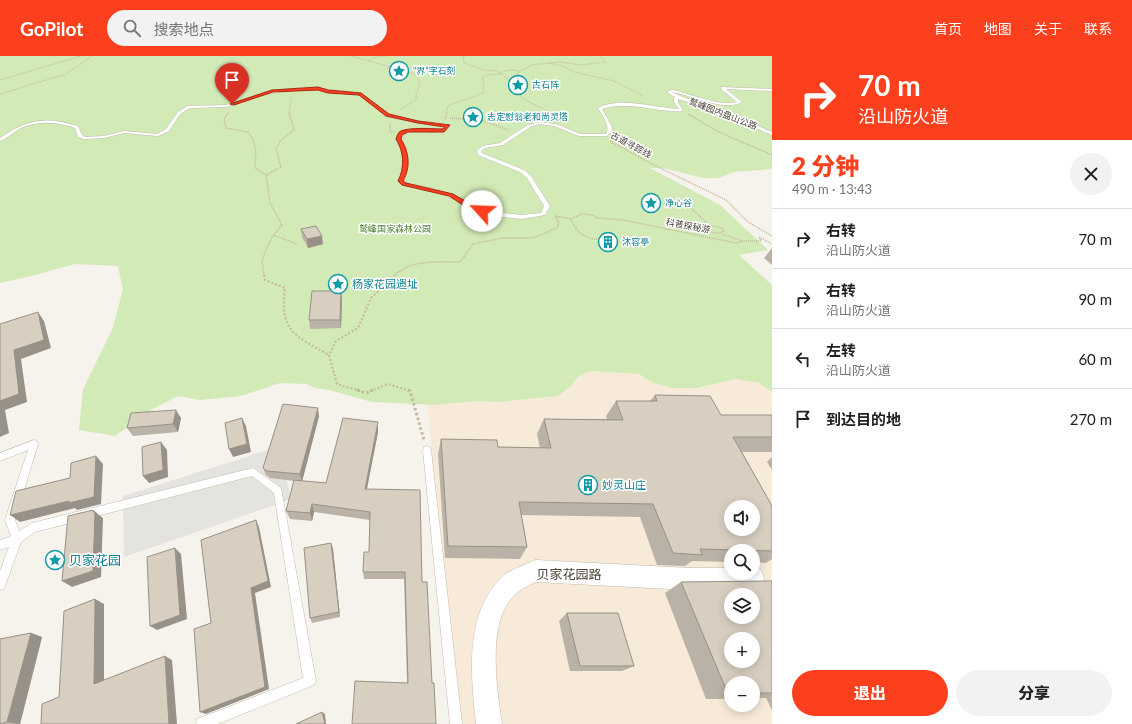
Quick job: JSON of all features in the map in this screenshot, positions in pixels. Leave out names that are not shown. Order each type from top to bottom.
[{"type":"street","name":"贝家花园路","points":[[489,724],[485,692],[484,653],[489,625],[495,603],[509,586],[522,577],[536,571],[690,579],[724,578]]},
{"type":"lane","points":[[0,140],[30,123],[46,120],[61,122],[77,128],[80,136],[84,138],[104,137],[124,132],[158,135],[168,130],[173,120],[182,109],[189,107],[226,106],[265,93],[295,89],[312,88],[328,92],[360,94],[384,113],[418,122],[448,126],[448,128],[444,130],[402,132],[399,137],[403,146],[406,171],[400,181],[404,184],[441,192],[460,200],[472,208],[522,218],[540,215],[546,211],[547,206],[526,174],[480,154],[479,151],[484,147],[501,144],[529,126],[545,123],[579,135],[597,136]]},
{"type":"lane","points":[[681,99],[669,92],[674,91],[708,100],[734,103],[740,102],[722,88],[772,90]]},
{"type":"lane","name":"鹫峰园内盘山公路","points":[[682,110],[674,99],[681,99],[731,115],[772,134]]},
{"type":"lane","name":"鹫峰园内盘山公路","points":[[597,136],[607,135],[610,131],[610,127],[600,108],[602,107],[635,105],[682,110]]},
{"type":"lane","points":[[0,457],[34,444],[10,520],[17,539],[0,585]]},
{"type":"lane","points":[[427,450],[456,724]]},
{"type":"lane","points":[[0,545],[17,539],[32,528],[253,472],[278,491],[310,682],[202,724]]},
{"type":"path","points":[[0,80],[81,56]]},
{"type":"path","points":[[0,94],[13,88],[74,70],[92,56]]},
{"type":"path","points":[[351,56],[412,73],[418,78],[420,85],[416,93],[416,100],[396,113],[390,123],[390,131],[399,137]]},
{"type":"path","points":[[369,62],[371,58],[387,56]]},
{"type":"path","points":[[463,56],[465,63],[486,70],[495,70],[500,73],[511,83],[512,86],[518,90],[520,96],[526,101],[567,120]]},
{"type":"path","points":[[511,83],[520,71],[532,65],[559,62],[585,65],[606,62],[598,57],[599,56]]},
{"type":"path","points":[[548,63],[563,66],[574,72],[614,81],[668,109]]},
{"type":"path","points":[[438,124],[445,118],[448,106],[473,99],[483,93],[484,85],[482,78],[508,70],[520,71]]},
{"type":"path","points":[[266,175],[281,167],[276,158],[275,146],[280,138],[294,130],[289,112],[291,95],[295,89]]},
{"type":"path","points":[[226,106],[231,109],[224,119],[226,128],[247,132],[254,140],[256,154],[255,168],[266,175],[270,204],[282,225],[274,235],[262,260],[265,280],[284,288],[283,313],[288,328],[305,341],[329,355]]},
{"type":"path","points":[[682,110],[719,132],[772,155]]},
{"type":"path","points":[[445,118],[464,119],[473,117],[496,127],[518,133]]},
{"type":"path","name":"古道寻踪线","points":[[597,136],[621,146],[652,164],[719,196],[732,205],[748,222],[772,236]]},
{"type":"path","points":[[676,203],[691,208],[709,224],[722,228],[724,231],[721,234]]},
{"type":"path","name":"科普探秘游","points":[[546,211],[555,216],[571,219],[582,214],[593,215],[604,219],[623,220],[736,243],[743,241],[761,241],[759,237],[772,244]]},
{"type":"path","points":[[427,450],[410,391],[388,384],[366,393],[337,384],[329,355],[336,341],[358,328],[372,298],[401,269],[425,262],[460,262],[473,244],[502,238],[533,238],[557,228],[559,222],[555,216]]},
{"type":"path","points":[[571,219],[572,223],[588,239],[601,239]]},
{"type":"path","points":[[709,224],[705,227],[708,231],[743,241]]},
{"type":"path","points":[[274,235],[297,244]]},
{"type":"shaded area","points":[[591,371],[639,374],[653,383],[696,388],[736,379],[759,383],[772,392],[772,724],[458,724],[427,404],[478,401],[499,402],[558,396],[570,387],[578,377]]},
{"type":"shaded area","points":[[277,447],[292,499],[124,557],[123,496]]},
{"type":"green space","name":"鹫峰国家森林公园","points":[[0,56],[772,56],[772,169],[734,172],[718,178],[703,178],[663,168],[650,168],[720,205],[768,250],[739,255],[772,285],[772,392],[759,383],[736,379],[696,388],[673,388],[653,383],[639,374],[591,371],[578,377],[570,387],[558,396],[499,402],[478,401],[435,405],[372,402],[329,390],[316,388],[306,384],[280,383],[241,396],[200,400],[178,396],[151,410],[115,436],[79,430],[83,389],[112,330],[123,290],[118,266],[75,264],[0,283]]},
{"type":"building","points":[[316,226],[322,236],[307,239],[301,229]]},
{"type":"building","points":[[312,291],[341,291],[340,320],[309,320]]},
{"type":"building","points":[[38,312],[44,340],[14,350],[19,394],[0,401],[0,324]]},
{"type":"building","name":"妙灵山庄","points":[[655,395],[710,396],[721,415],[772,415],[772,437],[733,437],[772,506],[772,551],[760,551],[760,544],[724,544],[724,550],[700,549],[702,555],[673,553],[653,504],[519,502],[527,547],[448,546],[441,439],[497,440],[498,447],[551,448],[544,419],[623,420],[616,401],[657,401]]},
{"type":"building","points":[[283,404],[318,408],[300,474],[267,471],[263,468]]},
{"type":"building","points":[[176,410],[173,424],[127,428],[131,413]]},
{"type":"building","points":[[242,418],[247,444],[229,449],[225,423]]},
{"type":"building","points":[[343,418],[378,422],[365,489],[420,490],[422,582],[427,582],[432,683],[434,683],[436,724],[352,724],[355,681],[408,683],[405,572],[363,572],[364,552],[369,552],[370,512],[312,504],[310,513],[286,511],[294,480],[326,483]]},
{"type":"building","points":[[161,442],[163,470],[143,476],[142,447]]},
{"type":"building","points":[[96,456],[94,497],[69,503],[69,501],[10,515],[16,491],[70,478],[71,463]]},
{"type":"building","points":[[93,510],[93,512],[95,512],[93,571],[62,581],[68,516]]},
{"type":"building","points":[[256,520],[268,581],[251,588],[265,687],[200,712],[194,629],[211,623],[201,540]]},
{"type":"building","points":[[331,543],[339,612],[310,618],[304,548]]},
{"type":"building","points":[[175,548],[180,615],[150,626],[147,557]]},
{"type":"building","points":[[772,581],[772,693],[760,693],[760,676],[724,676],[724,684],[681,582]]},
{"type":"building","points":[[95,599],[94,684],[165,656],[169,724],[41,724],[42,704],[59,697],[64,611]]},
{"type":"building","points":[[567,613],[618,613],[634,666],[580,666]]},
{"type":"building","points":[[31,633],[7,722],[0,724],[0,639]]},
{"type":"building","points":[[322,712],[325,724],[296,724]]},
{"type":"place","name":"“界”字石刻","points":[[399,71]]},
{"type":"place","name":"古石阵","points":[[518,85]]},
{"type":"place","name":"志定慰翁老和尚灵塔","points":[[473,117]]},
{"type":"place","name":"净心谷","points":[[651,203]]},
{"type":"place","name":"沐容亭","points":[[608,242]]},
{"type":"place","name":"杨家花园遗址","points":[[338,284]]},
{"type":"place","name":"妙灵山庄","points":[[588,485]]},
{"type":"place","name":"贝家花园","points":[[55,560]]},
{"type":"route","points":[[232,104],[272,91],[318,88],[328,92],[354,92],[360,94],[387,115],[418,122],[448,126],[448,128],[444,130],[408,131],[402,132],[399,135],[398,139],[403,146],[406,165],[406,171],[400,181],[404,184],[450,195],[472,208],[482,211]]}]
